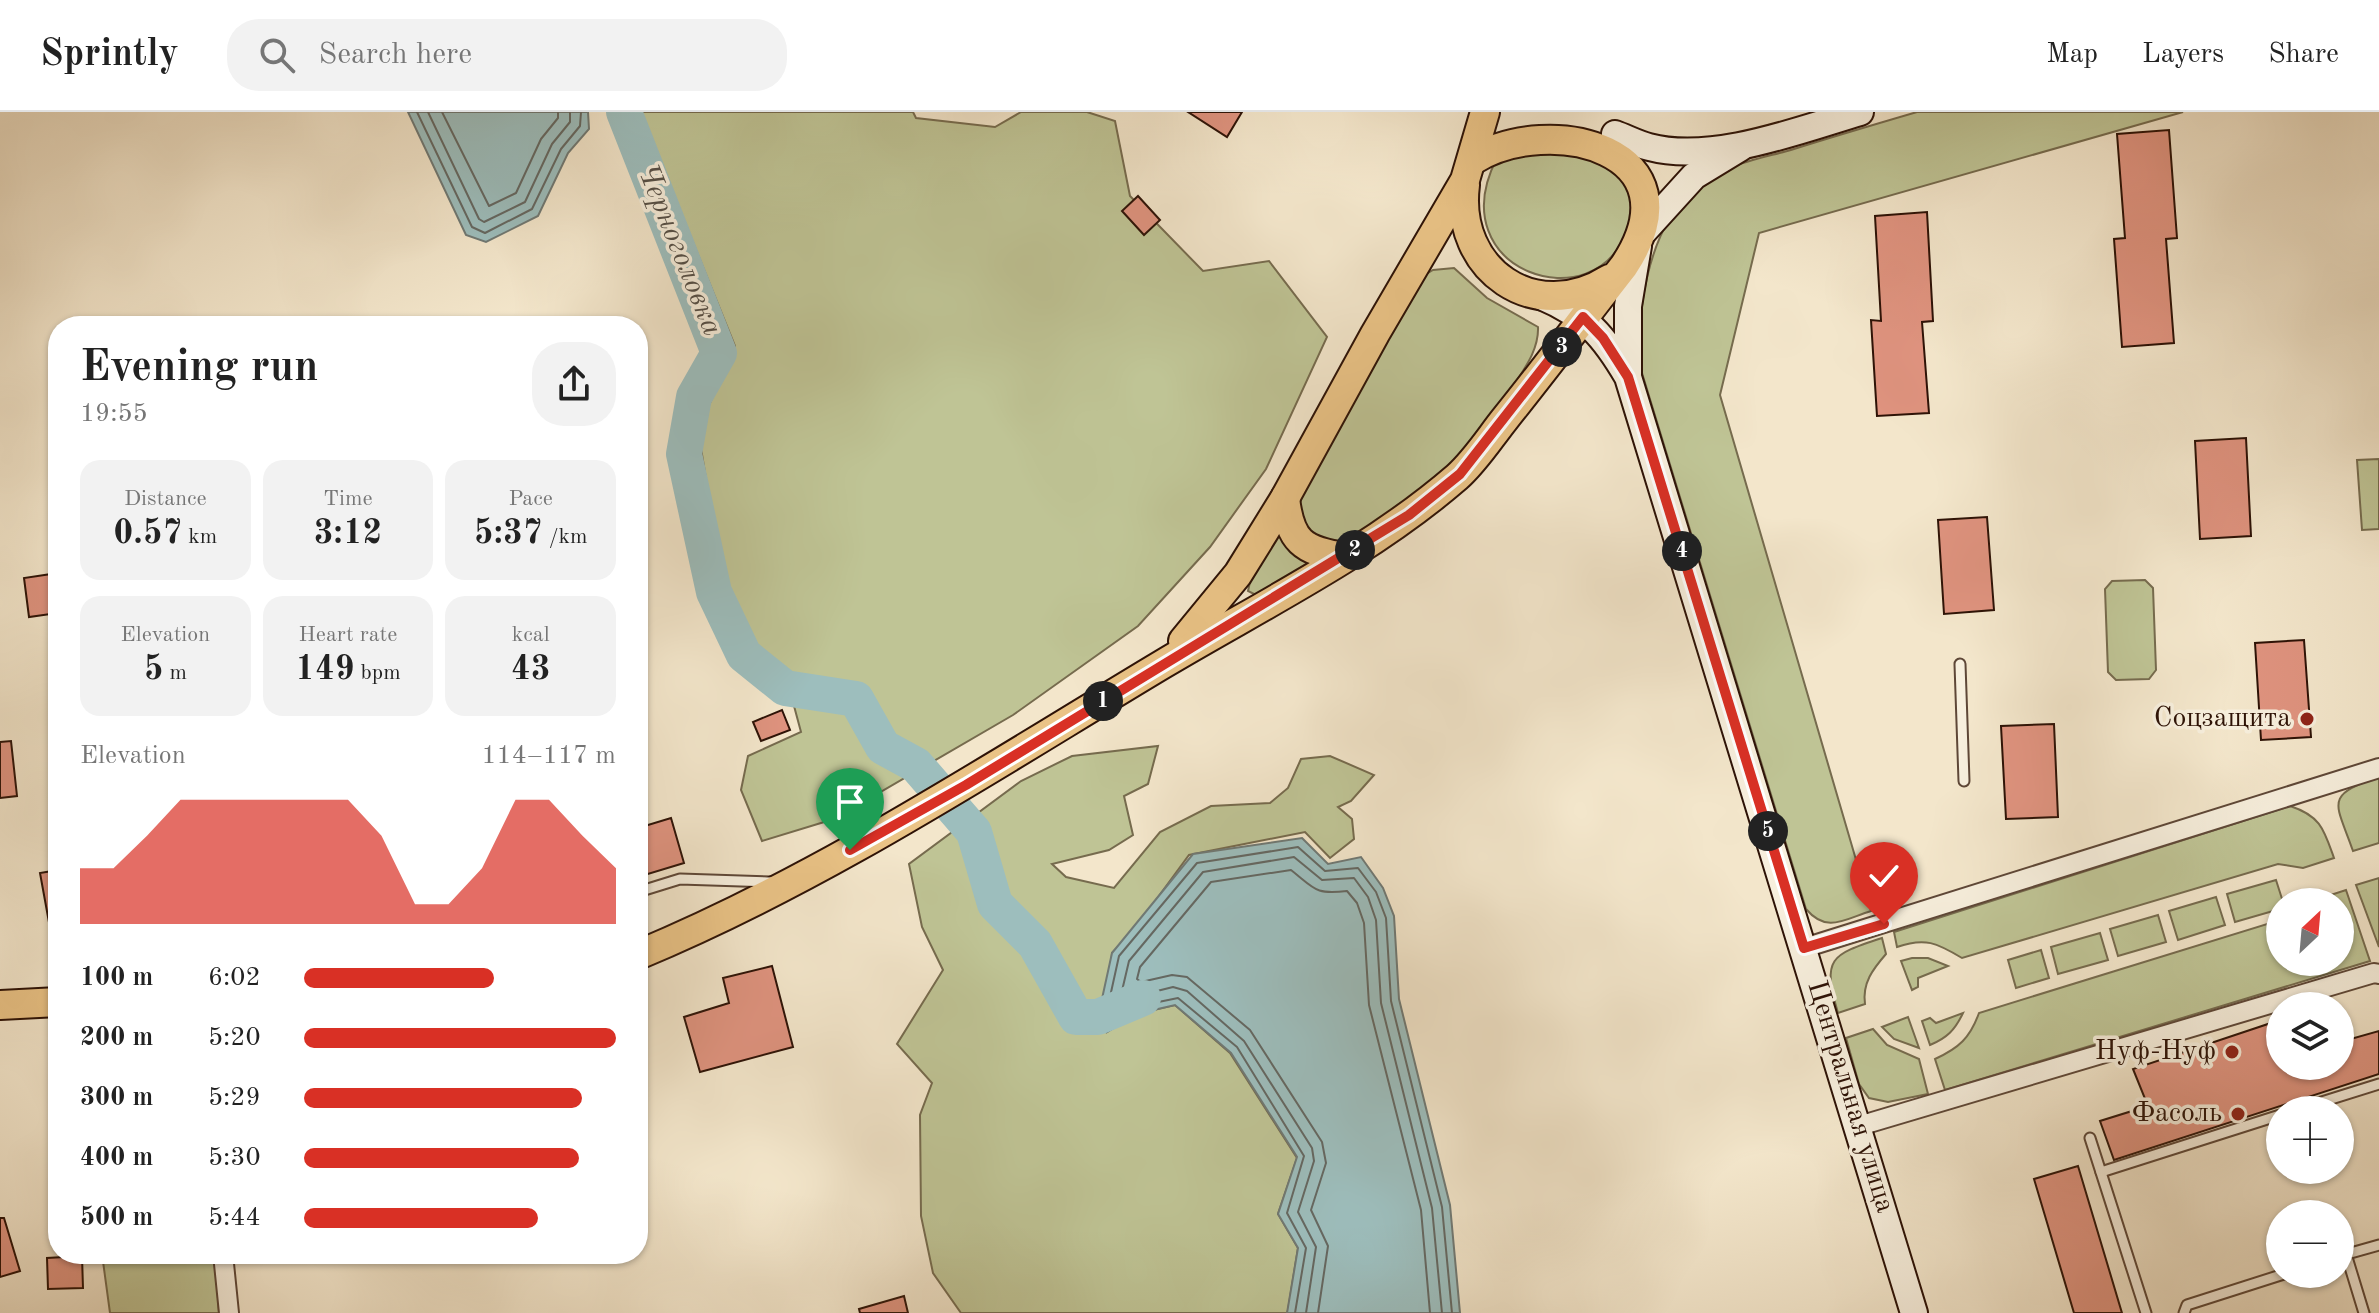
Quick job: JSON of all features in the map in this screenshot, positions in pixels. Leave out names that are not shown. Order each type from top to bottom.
[{"type":"main road","points":[[1485,112],[1462,206],[1477,255],[1505,282],[1516,289],[1541,296],[1564,297],[1587,291],[1607,281],[1635,247]]},
{"type":"main road","points":[[1160,665],[1202,622],[1238,574],[1285,498],[1469,170],[1501,129],[1539,113]]},
{"type":"main road","points":[[648,951],[792,882],[966,785],[1160,665],[1345,557],[1409,515],[1460,474],[1635,247],[1647,210],[1643,178],[1629,149],[1597,123]]},
{"type":"main road","points":[[1285,498],[1288,522],[1301,543],[1317,553],[1345,557]]},
{"type":"main road","points":[[0,1005],[48,1003]]},
{"type":"street","points":[[1597,123],[1650,148],[1680,150],[1743,146],[1860,112]]},
{"type":"street","points":[[1628,377],[1628,306],[1635,247],[1694,176],[1743,146]]},
{"type":"street","points":[[1541,296],[1583,317],[1603,338],[1628,377]]},
{"type":"street","name":"Центральная улица","points":[[1628,377],[1914,1313]]},
{"type":"street","points":[[1804,948],[2379,768]]},
{"type":"street","points":[[1859,1126],[2379,974]]},
{"type":"street","points":[[224,1264],[229,1313]]},
{"type":"lane","points":[[1960,664],[1964,781]]},
{"type":"lane","points":[[648,889],[680,879],[792,882]]},
{"type":"lane","points":[[2341,1096],[2379,1084]]},
{"type":"lane","points":[[2101,1172],[2266,1119]]},
{"type":"lane","points":[[2090,1138],[2146,1313]]},
{"type":"lane","points":[[2354,1252],[2379,1245]]},
{"type":"lane","points":[[2184,1313],[2187,1305],[2266,1280]]},
{"type":"lane","points":[[2354,1285],[2364,1313]]},
{"type":"green space","points":[[640,112],[913,112],[916,118],[995,127],[1021,112],[1087,112],[1115,121],[1130,196],[1203,271],[1269,261],[1327,337],[1266,469],[1210,547],[1138,626],[1013,715],[834,819],[762,841],[741,790],[748,756],[801,732],[794,706],[769,692],[762,662],[727,590],[698,430],[735,346]]},
{"type":"green space","points":[[1917,112],[2183,112],[1759,233],[1720,395],[1871,911],[1829,923],[1814,917],[1806,909],[1642,373],[1640,326],[1648,276],[1664,228],[1677,207],[1703,181],[1740,164]]},
{"type":"green space","points":[[1587,135],[1629,187],[1632,206],[1627,229],[1610,258],[1586,274],[1557,278],[1529,272],[1504,255],[1488,230],[1484,198],[1497,158]]},
{"type":"green space","points":[[1454,268],[1487,298],[1538,327],[1530,359],[1475,438],[1434,479],[1389,514],[1336,547],[1322,544],[1297,519],[1301,488],[1418,279],[1433,270]]},
{"type":"green space","points":[[2379,459],[2379,529],[2362,530],[2357,460]]},
{"type":"green space","points":[[1280,530],[1310,562],[1256,595],[1248,591],[1250,582]]},
{"type":"green space","points":[[2145,580],[2153,588],[2156,670],[2149,679],[2116,680],[2108,672],[2105,589],[2112,581]]},
{"type":"green space","points":[[1158,746],[1148,784],[1124,796],[1133,835],[1109,850],[1052,864],[1066,877],[1114,888],[1160,832],[1211,806],[1270,803],[1288,788],[1301,759],[1330,756],[1374,775],[1351,801],[1338,807],[1352,819],[1354,839],[1330,858],[1305,832],[1189,855],[1134,930],[1112,953],[1107,1032],[1136,1014],[1175,1005],[1230,1053],[1297,1158],[1278,1214],[1298,1248],[1287,1313],[961,1313],[933,1273],[921,1216],[920,1115],[932,1083],[897,1044],[943,970],[922,927],[909,864],[1021,781],[1072,756]]},
{"type":"green space","points":[[2379,777],[2379,843],[2353,851],[2339,803],[2349,790]]},
{"type":"green space","points":[[2290,806],[2315,819],[2334,858],[2303,868],[2278,864],[1962,958],[1931,943],[1915,942],[1897,947],[1894,932]]},
{"type":"green space","points":[[2379,878],[2379,947],[2356,885]]},
{"type":"green space","points":[[2276,880],[2279,888],[2266,888],[2266,913],[2235,922],[2227,894]]},
{"type":"green space","points":[[2216,897],[2225,925],[2178,940],[2169,911]]},
{"type":"green space","points":[[2354,914],[2370,961],[2354,966]]},
{"type":"green space","points":[[2158,915],[2166,942],[2118,956],[2110,929]]},
{"type":"green space","points":[[2266,924],[2266,976],[2321,976],[1945,1090],[1935,1059],[1963,1041],[1979,1013]]},
{"type":"green space","points":[[2100,933],[2108,960],[2058,974],[2051,947]]},
{"type":"green space","points":[[1882,938],[1886,954],[1867,983],[1865,1004],[1838,1013],[1831,980],[1834,961],[1851,949]]},
{"type":"green space","points":[[2041,950],[2049,978],[2016,988],[2008,960]]},
{"type":"green space","points":[[1928,958],[1948,966],[1918,978],[1918,987],[1912,990],[1901,961]]},
{"type":"green space","points":[[1963,1013],[1950,1033],[1930,1045],[1922,1021],[1930,1018],[1936,1023]]},
{"type":"green space","points":[[1908,1017],[1919,1048],[1894,1039],[1882,1027]]},
{"type":"green space","points":[[1873,1029],[1887,1045],[1919,1059],[1928,1094],[1888,1102],[1869,1098],[1859,1084],[1846,1038]]},
{"type":"green space","points":[[103,1264],[216,1264],[219,1313],[110,1313]]},
{"type":"water","points":[[408,112],[588,112],[589,129],[568,153],[538,216],[486,242],[466,235]]},
{"type":"water","points":[[1302,838],[1328,864],[1361,857],[1383,888],[1394,916],[1399,999],[1450,1205],[1460,1313],[1287,1313],[1298,1248],[1278,1214],[1297,1157],[1231,1053],[1175,1005],[1136,1014],[1107,1032],[1098,1017],[1112,953],[1193,854]]},
{"type":"building","points":[[1188,112],[1242,112],[1227,137]]},
{"type":"building","points":[[2169,130],[2177,238],[2166,239],[2174,343],[2122,347],[2114,239],[2125,238],[2117,134]]},
{"type":"building","points":[[1138,196],[1160,220],[1144,235],[1122,211]]},
{"type":"building","points":[[1927,212],[1933,321],[1922,322],[1929,413],[1877,416],[1871,320],[1881,321],[1875,216]]},
{"type":"building","points":[[2246,438],[2251,536],[2200,539],[2195,441]]},
{"type":"building","points":[[1987,517],[1994,610],[1944,614],[1938,520]]},
{"type":"building","points":[[48,574],[48,614],[29,617],[24,578]]},
{"type":"building","points":[[2304,640],[2311,737],[2261,740],[2255,643]]},
{"type":"building","points":[[782,710],[790,730],[761,741],[753,722]]},
{"type":"building","points":[[2054,724],[2058,817],[2006,819],[2001,726]]},
{"type":"building","points":[[11,741],[17,796],[0,798],[0,742]]},
{"type":"building","points":[[671,818],[684,863],[648,874],[648,825]]},
{"type":"building","points":[[48,872],[48,917],[40,873]]},
{"type":"building","points":[[772,966],[793,1047],[700,1072],[684,1017],[729,1003],[723,978]]},
{"type":"building","points":[[2266,1025],[2266,1080],[2354,1080],[2354,1038],[2379,1031],[2379,1074],[2311,1096],[2266,1096],[2266,1111],[2114,1160],[2100,1121],[2148,1106],[2133,1069]]},
{"type":"building","points":[[2078,1166],[2122,1313],[2074,1313],[2034,1179]]},
{"type":"building","points":[[0,1218],[4,1218],[20,1271],[0,1277]]},
{"type":"building","points":[[47,1258],[48,1264],[82,1264],[83,1288],[48,1289]]},
{"type":"building","points":[[904,1296],[908,1313],[860,1313],[859,1309]]},
{"type":"waterway","name":"Черноголовка","points":[[624,112],[719,353],[694,397],[684,454],[714,592],[744,655],[785,688],[856,699],[883,747],[916,765],[974,832],[995,904],[1035,944],[1076,1017],[1098,1017],[1143,998]]},
{"type":"place","name":"Соцзащита","points":[[2307,719]]},
{"type":"place","name":"Нуф-Нуф","points":[[2232,1052]]},
{"type":"place","name":"Фасоль","points":[[2238,1114]]},
{"type":"route","points":[[850,850],[966,785],[1160,665],[1345,557],[1409,515],[1460,474],[1544,371],[1583,317],[1603,338],[1628,377],[1804,948],[1884,924]]}]
